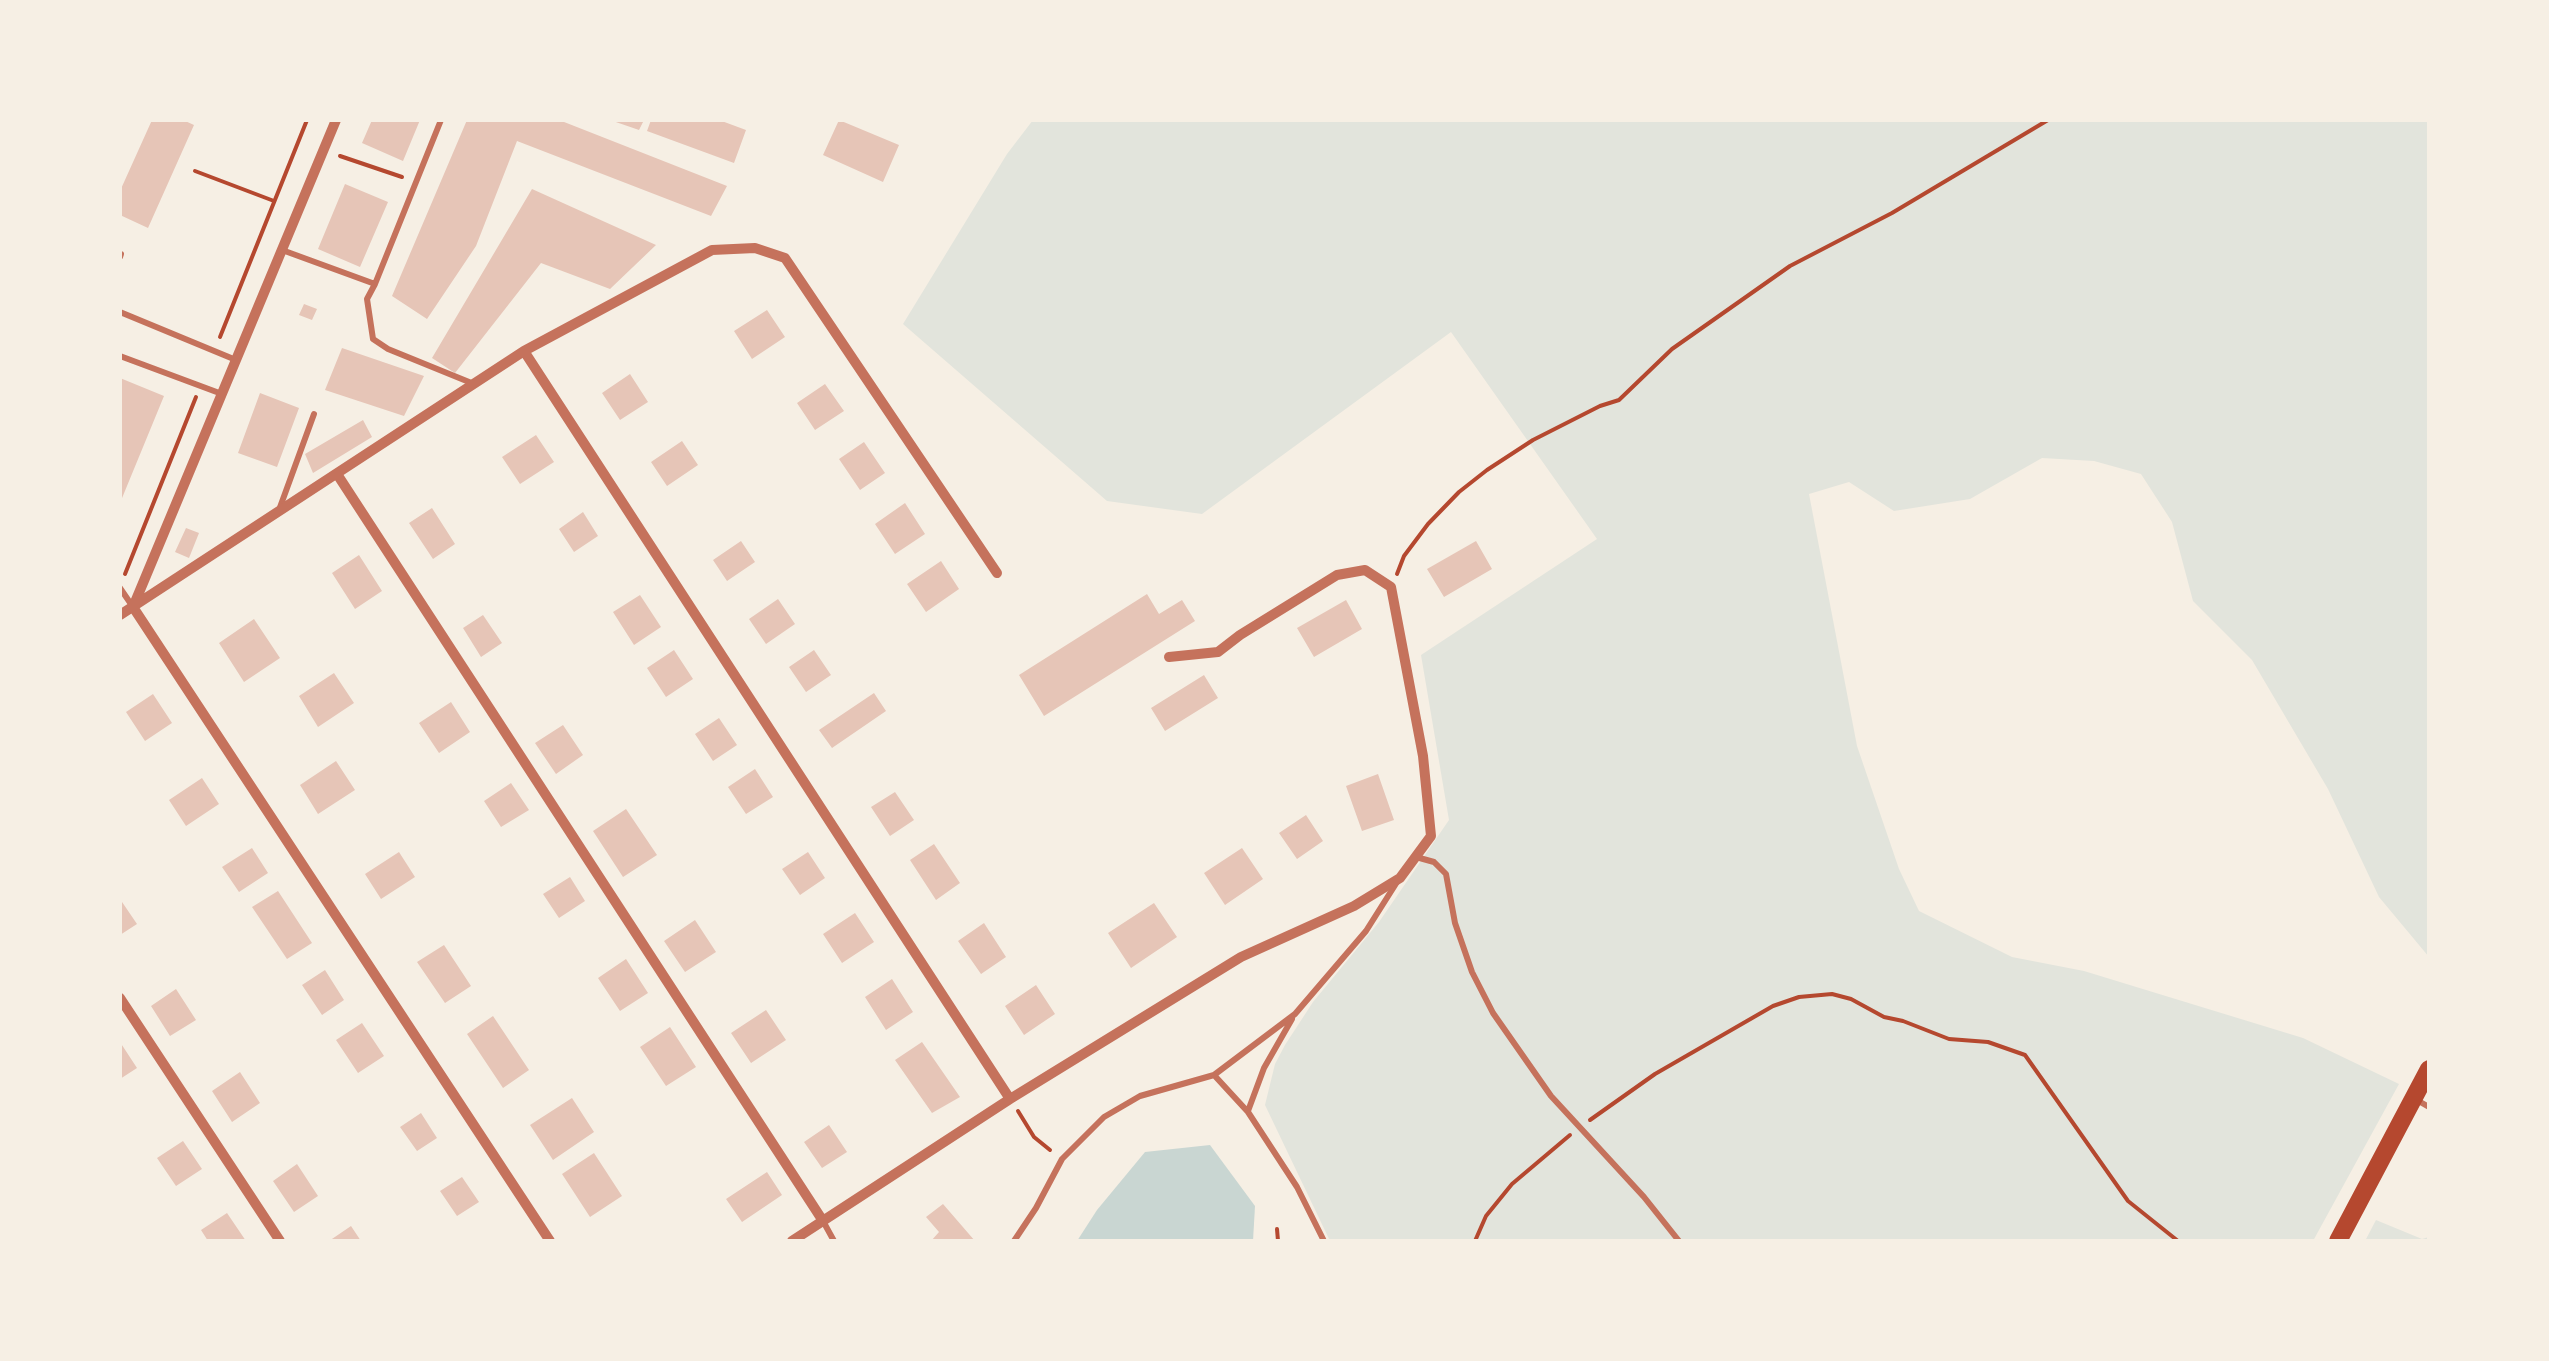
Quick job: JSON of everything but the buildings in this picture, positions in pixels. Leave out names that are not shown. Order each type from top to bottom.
[{"type":"main road","points":[[2338,1241],[2421,1103],[2429,1069]]},
{"type":"street","points":[[134,606],[336,120]]},
{"type":"street","points":[[120,616],[524,350],[712,250],[755,248],[785,258],[996,573]]},
{"type":"street","points":[[524,350],[1010,1099]]},
{"type":"street","points":[[336,474],[823,1221]]},
{"type":"street","points":[[792,1241],[1010,1099],[1241,957],[1354,906],[1400,878],[1431,836],[1423,756],[1391,587],[1365,570],[1337,575],[1240,634],[1218,652],[1168,657]]},
{"type":"street","points":[[134,606],[550,1241]]},
{"type":"street","points":[[120,998],[280,1241]]},
{"type":"lane","points":[[441,120],[367,299],[373,338],[388,349],[474,384]]},
{"type":"lane","points":[[282,250],[375,284]]},
{"type":"lane","points":[[120,312],[236,360]]},
{"type":"lane","points":[[120,356],[222,394]]},
{"type":"lane","points":[[279,512],[314,414]]},
{"type":"lane","points":[[120,588],[134,606]]},
{"type":"lane","points":[[1415,857],[1434,862],[1446,874],[1455,923],[1480,991],[1551,1096],[1664,1220],[1678,1241]]},
{"type":"lane","points":[[1248,1112],[1264,1068],[1295,1014],[1366,930],[1400,878]]},
{"type":"lane","points":[[1014,1241],[1062,1159],[1104,1117],[1140,1096],[1214,1074],[1295,1014]]},
{"type":"lane","points":[[1214,1074],[1248,1112],[1297,1187],[1324,1241]]},
{"type":"lane","points":[[823,1221],[834,1241]]},
{"type":"path","points":[[1391,587],[1404,556],[1428,524],[1487,470],[1546,434],[1619,400],[1672,349],[1790,266],[1892,213],[2048,120]]},
{"type":"path","points":[[323,151],[416,181]]},
{"type":"path","points":[[194,171],[275,201]]},
{"type":"path","points":[[1475,1241],[1486,1216],[1512,1184],[1580,1128],[1712,1039],[1773,1006],[1817,994],[1851,999],[1884,1017],[1948,1039],[1988,1042],[2025,1055],[2128,1201],[2178,1241]]},
{"type":"path","points":[[1010,1099],[1034,1137],[1062,1159]]},
{"type":"path","points":[[1276,1229],[1278,1241]]},
{"type":"shaded area","points":[[1033,120],[2429,120],[2429,957],[2379,897],[2328,789],[2252,660],[2193,601],[2172,522],[2141,474],[2094,461],[2042,458],[1970,499],[1894,511],[1849,482],[1809,494],[1857,746],[1899,869],[1919,911],[2012,957],[2084,971],[2303,1038],[2399,1084],[2313,1241],[1330,1241],[1265,1105],[1275,1064],[1285,1045],[1313,1002],[1379,922],[1449,820],[1421,655],[1597,539],[1451,332],[1202,514],[1107,501],[903,324],[1007,154]]},
{"type":"shaded area","points":[[1210,1145],[1255,1206],[1253,1241],[1077,1241],[1145,1152]]},
{"type":"shaded area","points":[[2376,1220],[2422,1239],[2429,1237],[2429,1241],[2365,1241]]}]
